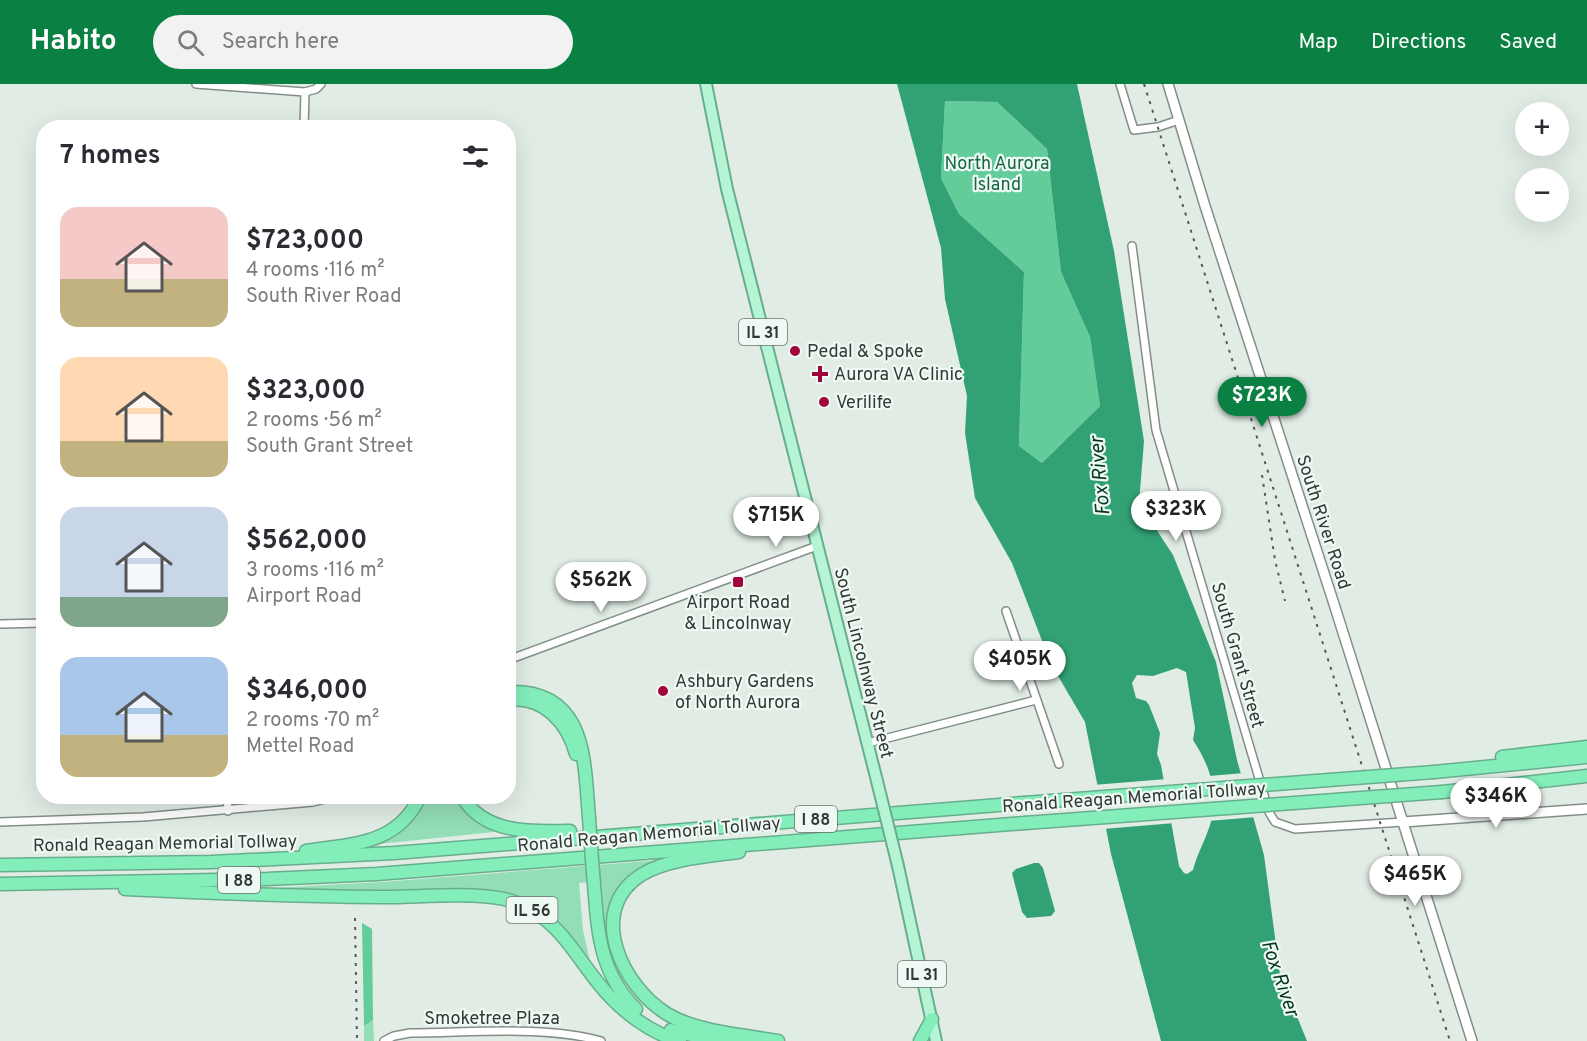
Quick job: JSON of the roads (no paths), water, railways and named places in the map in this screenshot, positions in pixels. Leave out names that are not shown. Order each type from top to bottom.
[{"type":"highway","points":[[516,692],[539,697],[554,704],[567,715],[578,732],[583,750],[590,931],[598,966],[607,983],[635,1018]]},
{"type":"highway","points":[[516,701],[532,702],[552,713],[565,726],[573,743],[577,760],[585,818]]},
{"type":"highway","name":"I 88","points":[[1472,769],[1481,760],[1587,747]]},
{"type":"highway","name":"Ronald Reagan Memorial Tollway","points":[[0,865],[252,860],[394,854],[607,835],[1472,769],[1587,757]]},
{"type":"highway","name":"Ronald Reagan Memorial Tollway","points":[[0,884],[267,879],[377,873],[1442,792],[1587,776]]},
{"type":"highway","points":[[252,860],[362,843],[385,835],[404,821],[415,804]]},
{"type":"highway","points":[[466,804],[495,825],[526,831],[576,830],[607,835]]},
{"type":"highway","points":[[778,1041],[700,1027],[684,1022],[660,1009],[641,992],[630,978],[614,940],[613,926],[619,898],[631,882],[642,874],[670,864],[753,850],[789,841]]},
{"type":"highway","points":[[589,872],[605,962],[624,997],[645,1016],[674,1032],[734,1041]]},
{"type":"highway","name":"IL 56","points":[[92,883],[122,889],[269,895],[488,896],[518,903],[542,915],[562,934],[599,984],[635,1018],[651,1029],[680,1041]]},
{"type":"highway","points":[[920,1041],[932,1019]]},
{"type":"main road","name":"South Lincolnway Street","points":[[706,84],[727,189],[868,743],[898,866],[936,1041]]},
{"type":"main road","name":"South River Road","points":[[1168,84],[1472,1041]]},
{"type":"main road","points":[[1403,822],[1587,809]]},
{"type":"street","points":[[196,84],[305,92],[313,91],[320,85]]},
{"type":"street","points":[[1120,84],[1134,130],[1158,127],[1179,120]]},
{"type":"street","points":[[304,120],[305,92]]},
{"type":"street","name":"South Grant Street","points":[[1132,246],[1156,430],[1269,813],[1275,822],[1295,829],[1403,822]]},
{"type":"street","points":[[516,657],[817,546]]},
{"type":"street","points":[[1006,611],[1059,764]]},
{"type":"street","points":[[0,624],[36,623]]},
{"type":"street","points":[[868,743],[1036,700]]},
{"type":"street","points":[[228,804],[228,811]]},
{"type":"street","points":[[0,822],[143,818],[294,804]]},
{"type":"street","name":"Smoketree Plaza","points":[[384,1041],[393,1036],[410,1033],[547,1032],[576,1035],[600,1041]]},
{"type":"water","name":"Fox River","points":[[897,84],[1077,84],[1114,251],[1144,441],[1139,503],[1173,555],[1216,662],[1237,760],[1264,855],[1280,975],[1307,1041],[1161,1041],[1111,854],[1085,722],[1051,664],[1012,563],[975,498],[965,433],[967,396],[945,299],[941,248]],"holes":[[[945,101],[997,102],[1047,149],[1061,272],[1090,337],[1100,406],[1042,463],[1019,446],[1024,272],[959,214],[941,178]],[[1177,668],[1186,672],[1195,728],[1193,740],[1212,781],[1214,802],[1210,825],[1193,870],[1187,874],[1179,866],[1161,765],[1157,754],[1160,733],[1149,705],[1146,701],[1136,698],[1132,683],[1137,675],[1153,676]]]},
{"type":"water","points":[[1039,863],[1043,868],[1055,911],[1051,916],[1027,918],[1022,912],[1012,873],[1016,869]]},
{"type":"railway","points":[[1144,84],[1450,1041]]},
{"type":"railway","points":[[1262,475],[1275,560],[1285,601]]},
{"type":"railway","points":[[355,918],[357,1041]]},
{"type":"place","name":"Pedal & Spoke","points":[[795,351]]},
{"type":"place","name":"Aurora VA Clinic","points":[[820,374]]},
{"type":"place","name":"Verilife","points":[[824,402]]},
{"type":"place","name":"Airport Road & Lincolnway","points":[[738,582]]},
{"type":"place","name":"Ashbury Gardens of North Aurora","points":[[663,691]]},
{"type":"park label","name":"North Aurora Island","points":[[997,173]]}]
